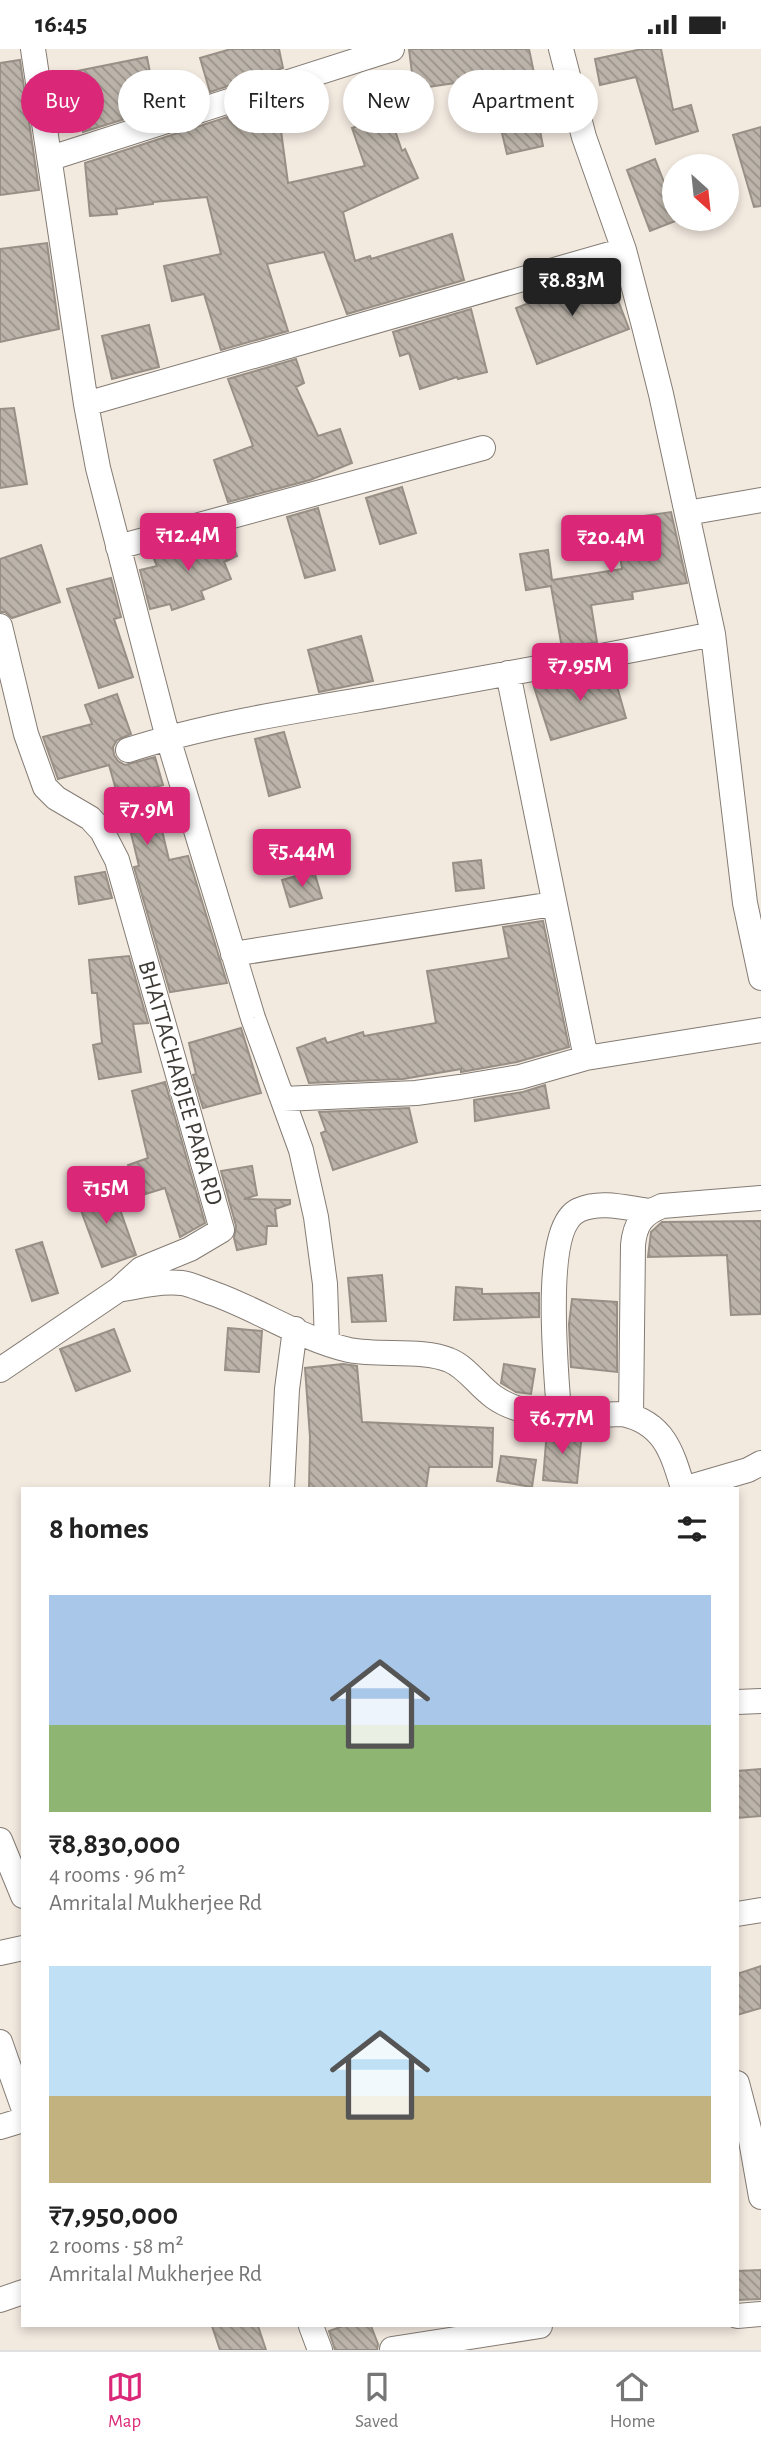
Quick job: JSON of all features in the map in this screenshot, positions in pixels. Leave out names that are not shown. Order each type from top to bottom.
[{"type":"street","points":[[33,49],[98,468],[168,738],[233,954],[300,1150],[316,1217],[325,1284],[327,1343]]},
{"type":"street","points":[[51,157],[392,49]]},
{"type":"street","points":[[561,49],[584,137],[624,250],[661,394],[713,633],[745,903],[761,978]]},
{"type":"street","points":[[86,404],[624,250]]},
{"type":"street","points":[[118,547],[482,448]]},
{"type":"street","points":[[687,513],[761,500]]},
{"type":"street","points":[[0,626],[5,668]]},
{"type":"street","points":[[128,750],[168,738],[310,707],[508,673],[713,633]]},
{"type":"street","name":"BHATTACHARJEE PARA RD","points":[[0,1370],[118,1290],[141,1269],[190,1249],[222,1230],[117,860],[102,831],[90,818],[56,798],[45,787],[5,668]]},
{"type":"street","points":[[508,673],[586,1058]]},
{"type":"street","points":[[233,954],[553,904]]},
{"type":"street","points":[[283,1099],[416,1093],[520,1077],[586,1058],[761,1030]]},
{"type":"street","points":[[682,1487],[672,1453],[652,1424],[631,1416],[635,1229],[639,1220],[649,1211],[662,1206],[761,1198]]},
{"type":"street","points":[[559,1414],[553,1309],[558,1245],[565,1221],[581,1209],[593,1206],[649,1211]]},
{"type":"street","name":"BHATTACHARJEE PARA RD","points":[[118,1290],[183,1283],[228,1299],[327,1343],[348,1349],[385,1354],[420,1354],[450,1360],[491,1396],[508,1406],[531,1412],[631,1416]]},
{"type":"street","points":[[282,1487],[287,1389],[295,1329]]},
{"type":"street","points":[[690,1487],[761,1464]]},
{"type":"street","points":[[739,1702],[761,1701]]},
{"type":"street","points":[[0,1840],[21,1891]]},
{"type":"street","points":[[739,1914],[761,1910]]},
{"type":"street","points":[[0,1953],[21,1948]]},
{"type":"street","points":[[0,2042],[21,2101]]},
{"type":"street","points":[[739,2099],[743,2130],[761,2197]]},
{"type":"street","points":[[0,2127],[21,2121]]},
{"type":"street","points":[[0,2299],[21,2293]]},
{"type":"street","points":[[739,2316],[761,2314]]},
{"type":"street","points":[[311,2327],[320,2350]]},
{"type":"street","points":[[388,2327],[392,2350],[534,2327]]},
{"type":"building","points":[[231,49],[279,49],[283,68],[224,70],[224,87],[210,92],[210,70],[204,70],[200,58]]},
{"type":"building","points":[[409,49],[529,49],[533,70],[448,70],[448,84],[434,86],[434,70],[412,70]]},
{"type":"building","points":[[642,49],[661,49],[673,110],[691,105],[698,131],[656,144],[636,77],[600,85],[595,59]]},
{"type":"building","points":[[147,57],[150,70],[118,70],[118,121],[104,125],[104,70],[82,70]]},
{"type":"building","points":[[20,60],[21,133],[31,133],[39,190],[0,195],[0,63]]},
{"type":"building","points":[[224,118],[224,133],[281,133],[288,183],[365,166],[354,133],[396,133],[402,151],[405,149],[418,178],[343,212],[355,261],[370,256],[371,259],[452,234],[464,280],[347,314],[324,252],[267,264],[288,331],[221,350],[204,294],[172,301],[164,266],[221,254],[207,197],[153,202],[116,209],[117,214],[90,216],[85,163],[178,133],[210,133],[210,123]]},
{"type":"building","points":[[761,127],[761,206],[754,207],[733,135]]},
{"type":"building","points":[[502,133],[540,133],[543,146],[507,154]]},
{"type":"building","points":[[655,159],[662,177],[662,226],[650,231],[627,170]]},
{"type":"building","points":[[47,243],[59,329],[0,342],[0,249]]},
{"type":"building","points":[[607,272],[629,329],[537,364],[516,308]]},
{"type":"building","points":[[471,309],[487,372],[458,379],[457,377],[420,389],[409,353],[400,356],[393,332]]},
{"type":"building","points":[[149,325],[159,367],[112,379],[102,336]]},
{"type":"building","points":[[296,359],[304,383],[296,387],[318,436],[340,429],[352,463],[310,480],[228,502],[214,460],[253,446],[228,379]]},
{"type":"building","points":[[14,408],[27,484],[0,488],[0,409]]},
{"type":"building","points":[[402,487],[416,533],[380,544],[366,498]]},
{"type":"building","points":[[318,508],[335,570],[305,578],[287,517]]},
{"type":"building","points":[[671,512],[687,583],[632,592],[633,599],[591,605],[597,642],[562,648],[551,586],[526,590],[520,554],[548,550],[552,580],[622,569],[615,520]]},
{"type":"building","points":[[228,533],[237,556],[224,562],[231,579],[201,591],[204,599],[172,610],[170,604],[150,609],[140,570],[157,566],[154,559]]},
{"type":"building","points":[[41,545],[60,602],[12,618],[5,612],[0,612],[0,559]]},
{"type":"building","points":[[111,578],[121,617],[114,619],[133,677],[99,688],[67,589]]},
{"type":"building","points":[[361,636],[373,681],[319,692],[308,650]]},
{"type":"building","points":[[612,669],[626,718],[551,740],[534,687]]},
{"type":"building","points":[[117,694],[131,734],[117,740],[113,747],[114,755],[125,765],[155,757],[163,785],[152,788],[169,860],[188,856],[227,983],[170,992],[134,867],[139,866],[122,796],[118,797],[109,765],[58,779],[43,737],[92,724],[85,705]]},
{"type":"building","points":[[284,732],[300,787],[269,796],[255,739]]},
{"type":"building","points":[[481,860],[484,888],[456,891],[453,863]]},
{"type":"building","points":[[314,871],[322,898],[290,907],[282,880]]},
{"type":"building","points":[[105,872],[112,898],[79,904],[75,877]]},
{"type":"building","points":[[543,921],[569,1047],[517,1062],[461,1072],[461,1069],[403,1079],[309,1083],[297,1048],[325,1038],[327,1043],[363,1032],[364,1036],[436,1023],[427,971],[509,958],[503,927]]},
{"type":"building","points":[[129,956],[148,1023],[133,1024],[141,1072],[99,1079],[93,1045],[102,1043],[97,993],[92,993],[89,960]]},
{"type":"building","points":[[241,1028],[261,1093],[203,1108],[193,1075],[196,1074],[189,1043]]},
{"type":"building","points":[[165,1082],[205,1223],[180,1237],[165,1188],[139,1196],[128,1165],[148,1158],[132,1091]]},
{"type":"building","points":[[545,1085],[549,1108],[475,1121],[474,1100],[523,1092]]},
{"type":"building","points":[[409,1108],[417,1142],[333,1170],[321,1133],[326,1131],[319,1112]]},
{"type":"building","points":[[252,1166],[257,1195],[244,1199],[290,1200],[290,1204],[275,1209],[277,1226],[267,1226],[266,1244],[237,1250],[234,1238],[236,1226],[221,1171]]},
{"type":"building","points":[[111,1184],[136,1255],[102,1267],[76,1197]]},
{"type":"building","points":[[761,1221],[761,1314],[731,1315],[727,1255],[648,1257],[651,1232],[662,1222]]},
{"type":"building","points":[[42,1242],[58,1293],[32,1301],[16,1250]]},
{"type":"building","points":[[382,1275],[386,1321],[352,1322],[348,1278]]},
{"type":"building","points":[[456,1287],[482,1289],[482,1294],[539,1293],[539,1317],[454,1320]]},
{"type":"building","points":[[572,1299],[617,1302],[617,1372],[571,1367],[569,1324]]},
{"type":"building","points":[[228,1328],[262,1331],[259,1372],[225,1370]]},
{"type":"building","points":[[114,1329],[130,1371],[76,1391],[60,1349]]},
{"type":"building","points":[[343,1364],[357,1366],[362,1422],[493,1428],[492,1467],[429,1467],[426,1487],[309,1487],[310,1437],[305,1368]]},
{"type":"building","points":[[504,1364],[535,1369],[531,1394],[516,1392],[501,1383]]},
{"type":"building","points":[[547,1430],[582,1432],[577,1483],[543,1480]]},
{"type":"building","points":[[501,1456],[536,1460],[532,1487],[497,1481]]},
{"type":"building","points":[[761,1769],[761,1816],[739,1818],[739,1771]]},
{"type":"building","points":[[761,1966],[761,2008],[739,2014],[739,1973]]},
{"type":"building","points":[[761,2270],[761,2299],[739,2300],[739,2271]]},
{"type":"building","points":[[212,2327],[258,2327],[266,2350],[220,2350]]},
{"type":"building","points":[[340,2327],[371,2327],[378,2344],[377,2350],[335,2350],[329,2331]]}]
